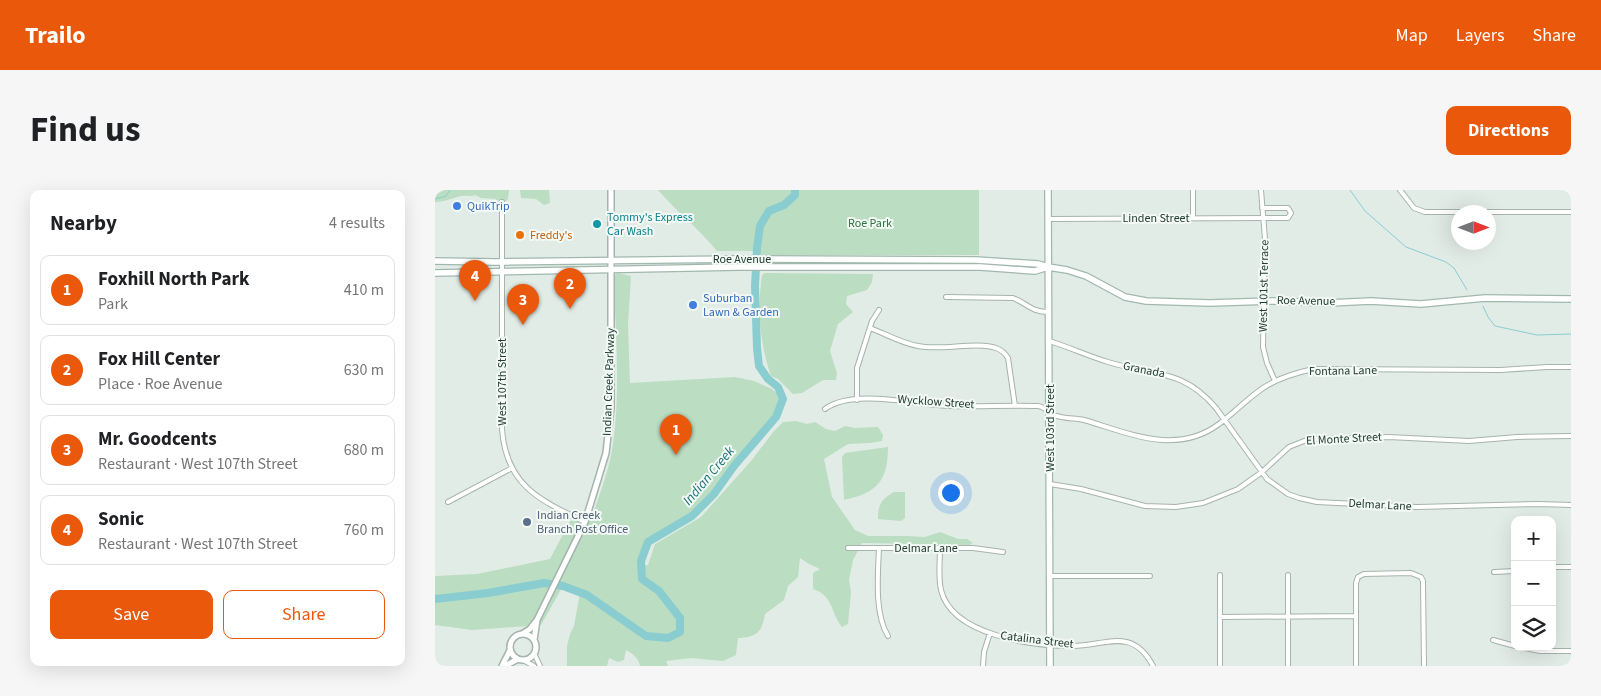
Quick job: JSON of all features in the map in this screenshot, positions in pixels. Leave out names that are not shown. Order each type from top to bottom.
[{"type":"main road","name":"West 103rd Street","points":[[1048,190],[1050,666]]},
{"type":"main road","points":[[869,267],[871,259]]},
{"type":"main road","name":"Roe Avenue","points":[[435,261],[976,260],[1038,264],[1048,268],[1076,272],[1125,297],[1186,303],[1265,301],[1421,304],[1485,298],[1571,299]]},
{"type":"main road","name":"Roe Avenue","points":[[435,273],[611,268],[980,267],[1035,270],[1048,268]]},
{"type":"street","name":"Indian Creek Parkway","points":[[522,634],[530,629],[537,620],[585,522],[601,472],[609,429],[611,190]]},
{"type":"street","points":[[1193,190],[1193,218]]},
{"type":"street","name":"West 101st Terrace","points":[[1261,190],[1265,239],[1263,347],[1267,363],[1275,381]]},
{"type":"street","points":[[1400,190],[1412,206],[1425,212],[1571,212]]},
{"type":"street","name":"West 107th Street","points":[[502,202],[502,429],[505,454],[519,479],[537,496],[585,522]]},
{"type":"street","points":[[1262,208],[1288,208],[1291,213],[1288,218],[1263,218]]},
{"type":"street","name":"Linden Street","points":[[1048,219],[1263,218]]},
{"type":"street","points":[[946,297],[1013,298],[1019,300],[1033,311],[1049,312]]},
{"type":"street","points":[[857,400],[857,368],[872,321],[879,310]]},
{"type":"street","points":[[870,328],[902,342],[919,346],[940,348],[987,346],[998,348],[1004,352],[1007,358],[1015,406]]},
{"type":"street","name":"Granada","points":[[1049,341],[1071,347],[1107,362],[1163,373],[1182,380],[1208,399],[1224,420]]},
{"type":"street","name":"Fontana Lane","points":[[1049,411],[1054,415],[1082,419],[1135,436],[1159,441],[1172,441],[1207,432],[1263,388],[1298,372],[1324,369],[1438,371],[1571,367]]},
{"type":"street","name":"Wycklow Street","points":[[825,409],[837,403],[884,398],[948,406],[1038,406],[1045,407],[1049,411]]},
{"type":"street","name":"Delmar Lane","points":[[1224,420],[1271,482],[1288,494],[1299,498],[1317,502],[1417,507],[1571,505]]},
{"type":"street","name":"El Monte Street","points":[[1050,484],[1081,489],[1145,506],[1176,508],[1214,500],[1239,489],[1262,472],[1289,447],[1301,441],[1316,438],[1389,436],[1469,441],[1523,436],[1571,436]]},
{"type":"street","points":[[448,502],[512,468]]},
{"type":"street","name":"Delmar Lane","points":[[848,548],[973,548],[1003,552]]},
{"type":"street","points":[[879,548],[879,610],[881,624],[888,636]]},
{"type":"street","name":"Catalina Street","points":[[940,548],[939,575],[941,590],[947,604],[965,622],[1007,638],[1050,644],[1075,646],[1114,640],[1121,641],[1141,650],[1153,666]]},
{"type":"street","points":[[1556,567],[1571,567]]},
{"type":"street","points":[[1494,572],[1511,571]]},
{"type":"street","points":[[1356,666],[1356,582],[1358,577],[1364,574],[1411,573],[1421,576],[1424,587],[1424,666]]},
{"type":"street","points":[[1220,575],[1220,666]]},
{"type":"street","points":[[1288,575],[1288,666]]},
{"type":"street","points":[[1050,576],[1150,576]]},
{"type":"street","points":[[1220,617],[1356,616]]},
{"type":"street","name":"Indian Creek Parkway","points":[[534,640],[537,620]]},
{"type":"street","points":[[983,666],[990,633]]},
{"type":"street","points":[[518,634],[527,634],[534,640],[536,644],[534,653],[527,659],[503,666],[510,650],[511,640],[518,634]]},
{"type":"street","points":[[1493,640],[1511,645]]},
{"type":"street","points":[[510,650],[514,657],[534,666]]},
{"type":"street","points":[[1556,651],[1571,651]]},
{"type":"street","points":[[534,653],[540,666]]},
{"type":"green space","points":[[444,190],[509,190],[506,201],[481,198],[475,195],[435,202],[435,193],[437,194]]},
{"type":"green space","points":[[520,190],[549,190],[550,203],[544,205],[536,199],[521,198]]},
{"type":"green space","name":"Roe Park","points":[[658,190],[979,190],[979,255],[760,255],[760,251],[717,251]]},
{"type":"green space","points":[[617,273],[631,276],[628,325],[630,383],[735,377],[754,381],[772,389],[783,399],[776,417],[734,466],[714,494],[692,516],[648,542],[641,561],[642,566],[648,565],[655,544],[701,517],[783,422],[796,421],[807,424],[815,422],[826,429],[835,431],[845,426],[855,428],[878,427],[883,435],[882,441],[848,444],[824,459],[832,497],[855,530],[868,536],[925,537],[940,532],[958,539],[967,539],[973,543],[969,545],[862,543],[853,560],[849,580],[851,592],[848,624],[842,627],[825,596],[813,589],[813,573],[820,569],[800,558],[798,577],[788,586],[784,600],[765,614],[758,632],[754,635],[738,638],[736,655],[723,661],[691,658],[666,661],[668,666],[640,666],[637,658],[626,650],[624,660],[618,662],[609,658],[607,666],[567,666],[567,646],[574,626],[580,593],[563,586],[541,625],[472,630],[435,625],[435,576],[477,574],[550,559],[570,521],[592,517],[610,462],[613,443],[617,402],[614,277]]},
{"type":"green space","points":[[765,273],[873,274],[872,282],[867,290],[847,296],[846,304],[853,312],[838,324],[830,351],[837,373],[836,380],[823,380],[802,393],[793,394],[778,379],[771,376],[764,352],[760,313],[762,275]]},
{"type":"green space","points":[[888,447],[886,469],[878,484],[865,494],[844,500],[842,457],[845,453]]},
{"type":"green space","points":[[894,492],[905,492],[905,518],[901,521],[878,519],[881,503]]},
{"type":"waterway","points":[[435,199],[446,196],[450,190]]},
{"type":"waterway","name":"Indian Creek","points":[[435,599],[488,593],[544,583],[563,586],[587,595],[646,636],[668,638],[680,632],[680,618],[659,591],[642,579],[641,561],[648,542],[692,516],[714,494],[734,466],[776,417],[783,399],[778,387],[768,379],[759,366],[755,286],[757,248],[760,226],[769,211],[784,205],[795,195],[795,190]]},
{"type":"waterway","points":[[1350,190],[1365,211],[1406,247],[1446,262],[1454,268],[1467,290]]},
{"type":"waterway","points":[[1483,306],[1495,326],[1537,335],[1571,334]]},
{"type":"place","name":"QuikTrip","points":[[457,206]]},
{"type":"place","name":"Tommy's Express Car Wash","points":[[597,224]]},
{"type":"place","name":"Freddy's","points":[[520,235]]},
{"type":"place","name":"Sonic","points":[[475,301]]},
{"type":"place","name":"Suburban Lawn & Garden","points":[[693,305]]},
{"type":"place","name":"Fox Hill Center","points":[[570,309]]},
{"type":"place","name":"Mr. Goodcents","points":[[523,325]]},
{"type":"place","name":"Foxhill North Park","points":[[676,455]]},
{"type":"place","name":"Indian Creek Branch Post Office","points":[[527,522]]}]
